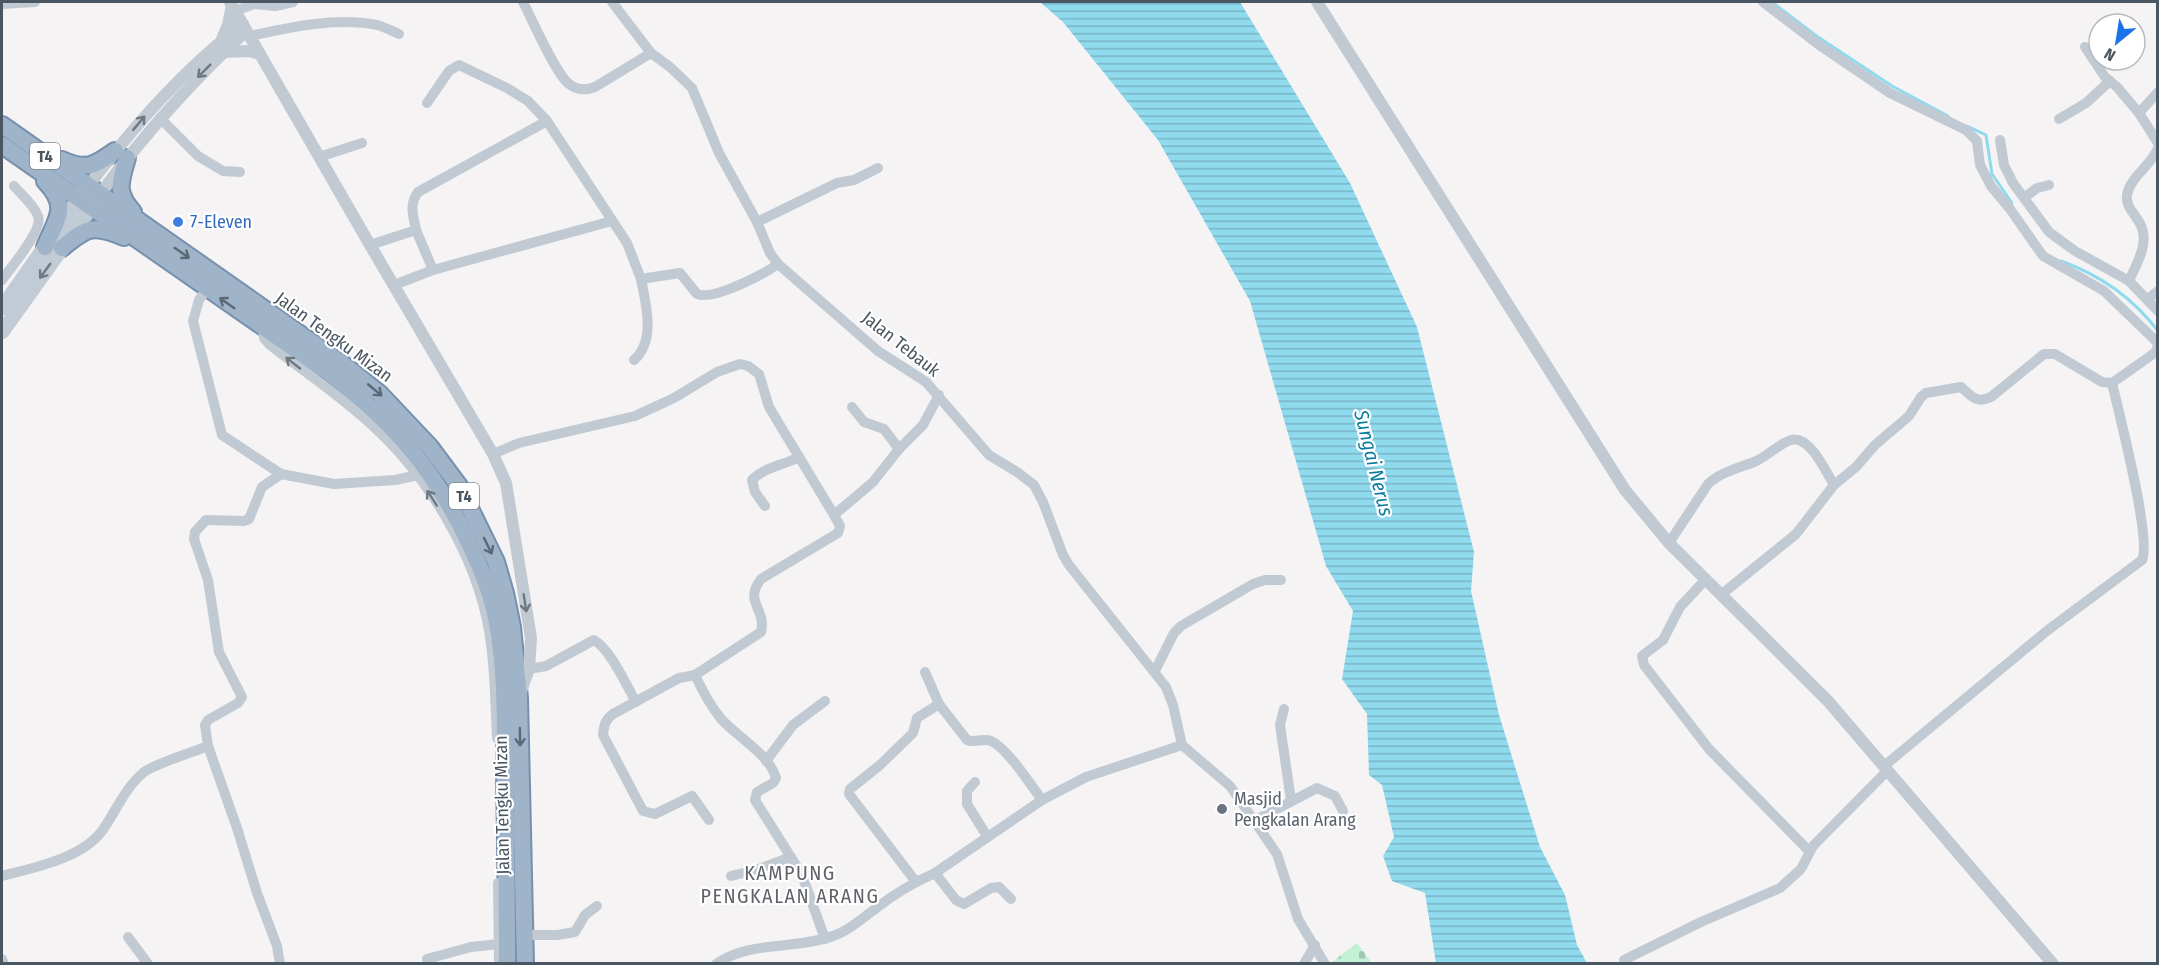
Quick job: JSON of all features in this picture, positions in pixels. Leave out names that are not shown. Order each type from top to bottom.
[{"type":"highway","name":"Jalan Tengku Mizan","points":[[2,125],[27,152],[147,238],[344,365],[380,394],[430,447],[459,486],[496,562],[506,593],[523,670],[519,698],[525,963]]},
{"type":"highway","name":"Jalan Tengku Mizan","points":[[2,145],[27,152]]},
{"type":"highway","points":[[27,152],[76,166],[92,165],[121,155],[120,192],[147,238]]},
{"type":"highway","points":[[27,152],[59,199],[60,210],[54,248]]},
{"type":"highway","points":[[54,248],[79,233],[93,228],[147,238]]},
{"type":"highway","name":"Jalan Tengku Mizan","points":[[147,238],[207,289],[331,374],[369,404],[399,434],[424,466],[455,513],[482,572],[496,616],[506,711],[507,963]]},
{"type":"main road","points":[[2,332],[54,248],[90,196]]},
{"type":"main road","points":[[2,308],[54,248]]},
{"type":"street","points":[[6,3],[35,2]]},
{"type":"street","points":[[232,6],[254,4],[276,6],[293,2]]},
{"type":"street","points":[[523,2],[558,69],[567,83],[578,89],[586,90],[595,87],[651,53]]},
{"type":"street","name":"Jalan Tebauk","points":[[612,2],[651,53],[692,88],[714,142],[778,264],[878,351],[926,382],[989,455],[1034,485],[1043,502],[1062,555],[1166,687],[1173,705],[1182,745]]},
{"type":"street","points":[[1317,2],[1619,481],[1640,509],[1669,543],[1804,676],[2053,963]]},
{"type":"street","points":[[1722,594],[1796,534],[1834,485],[1909,416],[1926,393],[1960,387],[1972,398],[1985,400],[1991,398],[2044,354],[2049,353],[2055,354],[2102,382],[2112,383],[2157,347],[2109,294],[2043,256],[1991,186],[1980,165],[1977,141],[1973,136],[1966,130],[1890,93],[1818,44],[1763,2]]},
{"type":"street","points":[[232,6],[493,454],[506,483],[531,638],[523,670],[546,666],[594,640],[610,658],[636,702]]},
{"type":"street","points":[[121,155],[160,118],[222,46],[232,6]]},
{"type":"street","points":[[90,196],[176,82],[246,30],[329,24],[379,26],[399,34]]},
{"type":"street","points":[[222,46],[260,54]]},
{"type":"street","points":[[2085,47],[2110,81],[2139,113],[2157,143]]},
{"type":"street","points":[[427,103],[449,71],[459,65],[507,88],[528,101],[547,121],[630,249],[641,279],[648,324],[643,348],[634,360]]},
{"type":"street","points":[[2059,118],[2085,103],[2110,81]]},
{"type":"street","points":[[2139,113],[2157,92]]},
{"type":"street","points":[[160,118],[198,156],[223,171],[240,172]]},
{"type":"street","points":[[433,270],[416,230],[411,207],[418,192],[547,121]]},
{"type":"street","points":[[2000,140],[2004,165],[2013,183],[2054,237],[2129,281],[2157,311]]},
{"type":"street","points":[[319,157],[362,143]]},
{"type":"street","points":[[2129,281],[2141,253],[2144,238],[2142,226],[2127,203],[2127,193],[2157,148]]},
{"type":"street","points":[[757,222],[837,183],[854,180],[878,168]]},
{"type":"street","points":[[2024,198],[2037,188],[2049,185]]},
{"type":"street","points":[[2,280],[36,233],[40,220],[38,214],[14,186]]},
{"type":"street","points":[[393,285],[433,270],[612,221]]},
{"type":"street","points":[[370,245],[416,230]]},
{"type":"street","points":[[641,279],[680,273],[684,275],[697,294],[709,296],[767,272],[778,264]]},
{"type":"street","points":[[207,289],[199,300],[193,321],[222,435],[280,474],[334,484],[395,480],[418,475]]},
{"type":"street","points":[[2148,299],[2157,291]]},
{"type":"street","points":[[262,327],[264,338],[269,344],[371,424],[418,475],[452,528],[464,553],[489,631],[495,685],[498,757],[499,963]]},
{"type":"street","points":[[493,454],[519,443],[635,416],[674,398],[717,372],[740,364],[748,366],[759,374],[769,407],[834,515],[840,526],[838,533],[761,579],[754,588],[752,596],[764,622],[761,632],[695,675],[679,678],[607,719],[603,735],[643,811],[655,814],[692,796],[709,820]]},
{"type":"street","points":[[1627,963],[1624,960],[1652,945],[1780,888],[1801,869],[1809,851],[1886,769],[2048,630],[2142,560],[2145,547],[2138,498],[2112,383]]},
{"type":"street","points":[[834,515],[873,482],[899,449],[923,425],[939,395]]},
{"type":"street","points":[[852,407],[864,422],[885,429],[899,449]]},
{"type":"street","points":[[1669,543],[1708,484],[1715,478],[1756,461],[1791,440],[1798,440],[1813,449],[1834,485]]},
{"type":"street","points":[[765,506],[755,492],[752,480],[777,466],[800,457]]},
{"type":"street","points":[[278,962],[277,946],[256,893],[237,828],[208,746],[205,724],[208,720],[238,704],[242,697],[219,652],[208,580],[194,539],[195,532],[206,520],[244,521],[249,519],[262,487],[280,474]]},
{"type":"street","points":[[1706,579],[1680,607],[1663,640],[1642,656],[1644,665],[1709,749],[1809,851]]},
{"type":"street","points":[[1155,671],[1174,633],[1181,626],[1253,584],[1265,580],[1281,580]]},
{"type":"street","points":[[925,672],[939,704],[967,740],[972,742],[984,739],[993,742],[1013,762],[1042,800]]},
{"type":"street","points":[[695,675],[721,718],[774,771],[776,778],[773,783],[757,792],[755,800],[802,875],[825,939]]},
{"type":"street","points":[[766,761],[794,725],[825,701]]},
{"type":"street","points":[[916,882],[849,794],[850,789],[880,765],[913,733],[917,718],[939,704]]},
{"type":"street","points":[[1284,709],[1280,725],[1291,800]]},
{"type":"street","points":[[716,963],[748,949],[825,939],[847,930],[881,904],[935,873],[1042,800],[1086,777],[1182,745],[1230,786],[1277,854],[1298,919],[1325,963]]},
{"type":"street","points":[[2,876],[57,861],[87,845],[104,830],[130,785],[147,770],[208,746]]},
{"type":"street","points":[[975,782],[967,791],[967,804],[987,836]]},
{"type":"street","points":[[1254,821],[1317,788],[1335,796],[1343,811]]},
{"type":"street","points":[[731,876],[756,870],[791,857]]},
{"type":"street","points":[[935,873],[956,900],[964,904],[992,888],[999,887],[1011,899]]},
{"type":"street","points":[[525,935],[557,935],[575,932],[585,915],[597,906]]},
{"type":"street","points":[[128,937],[148,963]]},
{"type":"street","points":[[428,959],[452,959],[471,947],[499,944]]},
{"type":"street","points":[[1304,963],[1315,945]]},
{"type":"street","points":[[2,959],[4,963]]},
{"type":"green space","points":[[1357,943],[1372,963],[1331,963]]},
{"type":"water","name":"Sungai Nerus","points":[[1040,2],[1240,2],[1350,183],[1417,327],[1474,552],[1471,591],[1499,715],[1540,847],[1565,895],[1577,945],[1587,963],[1436,963],[1425,893],[1392,881],[1383,856],[1394,837],[1382,785],[1369,775],[1367,714],[1342,679],[1353,611],[1326,566],[1250,301],[1158,140],[1063,22]]},
{"type":"waterway","points":[[1772,2],[1815,35],[1892,86],[1948,116]]},
{"type":"waterway","points":[[1967,126],[1986,135],[1992,174],[2012,203]]},
{"type":"waterway","points":[[2061,261],[2089,273],[2115,289],[2138,308],[2158,331]]},
{"type":"place","name":"7-Eleven","points":[[178,222]]},
{"type":"place","name":"Masjid Pengkalan Arang","points":[[1222,809]]},
{"type":"district","name":"KAMPUNG PENGKALAN ARANG","points":[[790,884]]}]
